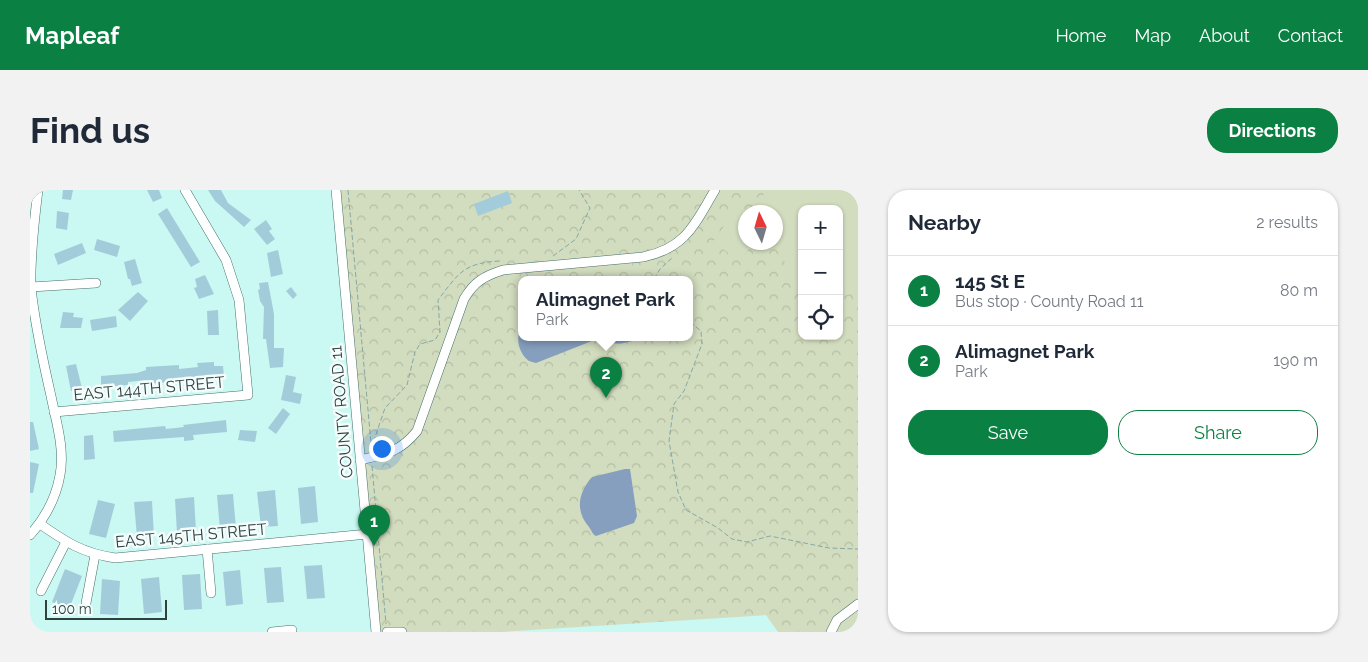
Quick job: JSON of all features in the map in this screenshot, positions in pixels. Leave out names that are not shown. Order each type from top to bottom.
[{"type":"street","points":[[30,535],[40,524],[54,500],[61,473],[61,447],[54,412],[35,345],[31,287],[32,230],[38,190]]},
{"type":"street","name":"EAST 144TH STREET","points":[[54,412],[248,395],[239,300],[226,260],[185,190]]},
{"type":"street","name":"COUNTY ROAD 11","points":[[336,190],[376,632]]},
{"type":"street","points":[[360,460],[394,452],[406,444],[417,431],[464,299],[472,286],[484,276],[503,270],[643,257],[661,253],[676,245],[692,228],[715,190]]},
{"type":"street","points":[[31,287],[96,283]]},
{"type":"street","name":"EAST 145TH STREET","points":[[40,524],[77,549],[115,558],[368,534]]},
{"type":"street","points":[[41,591],[66,542]]},
{"type":"street","points":[[207,549],[211,593]]},
{"type":"street","points":[[86,604],[96,555]]},
{"type":"street","points":[[830,632],[837,620],[858,604]]},
{"type":"street","points":[[272,632],[292,630]]},
{"type":"street","points":[[386,632],[402,632]]},
{"type":"path","points":[[348,190],[371,445]]},
{"type":"path","points":[[656,276],[672,257]]},
{"type":"path","points":[[693,324],[701,331],[702,344],[684,391],[674,404],[669,441],[678,492],[686,510],[718,528],[732,539],[746,542],[770,536],[829,548],[858,549]]},
{"type":"green space","points":[[336,190],[858,190],[858,632],[778,632],[766,615],[502,632],[376,632]]},
{"type":"green space","points":[[762,190],[858,190],[858,292],[843,296],[843,205],[798,205],[798,291],[793,289],[781,250],[783,250],[783,205],[767,205]]},
{"type":"green space","points":[[734,212],[738,215],[738,250],[748,250],[740,261],[713,242]]},
{"type":"water","points":[[518,341],[592,341],[536,363],[529,361],[525,357]]},
{"type":"water","points":[[608,341],[633,341],[618,344]]},
{"type":"water","points":[[630,469],[637,516],[634,523],[596,536],[585,521],[580,508],[584,489],[592,477]]},
{"type":"building","points":[[63,190],[73,190],[71,200],[62,199]]},
{"type":"building","points":[[147,190],[159,190],[162,198],[153,202]]},
{"type":"building","points":[[208,190],[221,190],[228,203],[251,220],[244,227],[215,201]]},
{"type":"building","points":[[508,191],[512,203],[478,216],[474,204]]},
{"type":"building","points":[[167,208],[200,262],[191,267],[158,214]]},
{"type":"building","points":[[57,211],[69,213],[67,230],[56,228]]},
{"type":"building","points":[[266,220],[272,229],[269,231],[275,239],[267,245],[254,229]]},
{"type":"building","points":[[97,239],[120,246],[117,257],[94,250]]},
{"type":"building","points":[[82,243],[86,253],[58,265],[54,254]]},
{"type":"building","points":[[278,250],[283,274],[271,277],[267,253]]},
{"type":"building","points":[[135,259],[142,283],[132,286],[130,279],[128,279],[124,262]]},
{"type":"building","points":[[205,275],[214,294],[199,299],[194,288],[197,287],[195,279]]},
{"type":"building","points":[[268,282],[274,314],[274,348],[284,348],[283,367],[270,368],[266,339],[263,339],[264,307],[260,301],[258,290],[260,289],[259,283]]},
{"type":"building","points":[[291,287],[297,295],[293,299],[286,291]]},
{"type":"building","points":[[138,292],[148,301],[130,321],[118,310]]},
{"type":"building","points":[[218,310],[219,335],[208,335],[207,311]]},
{"type":"building","points":[[63,312],[74,313],[73,317],[83,318],[81,328],[60,328]]},
{"type":"building","points":[[116,316],[117,327],[92,331],[90,320]]},
{"type":"building","points":[[214,362],[214,366],[223,366],[224,377],[147,384],[147,380],[128,382],[128,385],[101,387],[101,376],[137,373],[146,370],[146,367],[179,365],[179,369],[198,367],[197,363]]},
{"type":"building","points":[[76,364],[82,388],[71,391],[66,366]]},
{"type":"building","points":[[286,375],[296,377],[293,392],[302,394],[300,404],[281,400]]},
{"type":"building","points":[[283,408],[290,414],[276,434],[268,428]]},
{"type":"building","points":[[226,420],[227,432],[193,435],[194,440],[184,441],[184,437],[114,442],[113,431],[165,426],[166,429]]},
{"type":"building","points":[[30,422],[33,422],[39,449],[30,451]]},
{"type":"building","points":[[240,430],[257,431],[255,442],[238,440]]},
{"type":"building","points":[[93,435],[95,459],[84,460],[84,436]]},
{"type":"building","points":[[30,462],[39,464],[33,493],[30,493]]},
{"type":"building","points":[[315,486],[318,522],[301,524],[298,488]]},
{"type":"building","points":[[275,490],[278,526],[261,527],[257,492]]},
{"type":"building","points":[[233,494],[236,529],[220,530],[217,495]]},
{"type":"building","points":[[194,497],[196,532],[177,533],[175,499]]},
{"type":"building","points":[[98,500],[115,504],[106,538],[89,534]]},
{"type":"building","points":[[152,501],[154,536],[137,537],[134,502]]},
{"type":"building","points":[[322,565],[325,598],[307,599],[304,566]]},
{"type":"building","points":[[281,567],[284,602],[267,603],[264,568]]},
{"type":"building","points":[[65,569],[82,576],[69,609],[52,602]]},
{"type":"building","points":[[240,570],[243,604],[226,606],[223,572]]},
{"type":"building","points":[[200,574],[202,609],[184,610],[182,575]]},
{"type":"building","points":[[159,577],[162,612],[144,614],[141,579]]},
{"type":"building","points":[[102,579],[120,581],[118,615],[100,614]]},
{"type":"place","name":"Alimagnet Park","points":[[606,398]]},
{"type":"place","name":"145 St E","points":[[374,546]]}]
